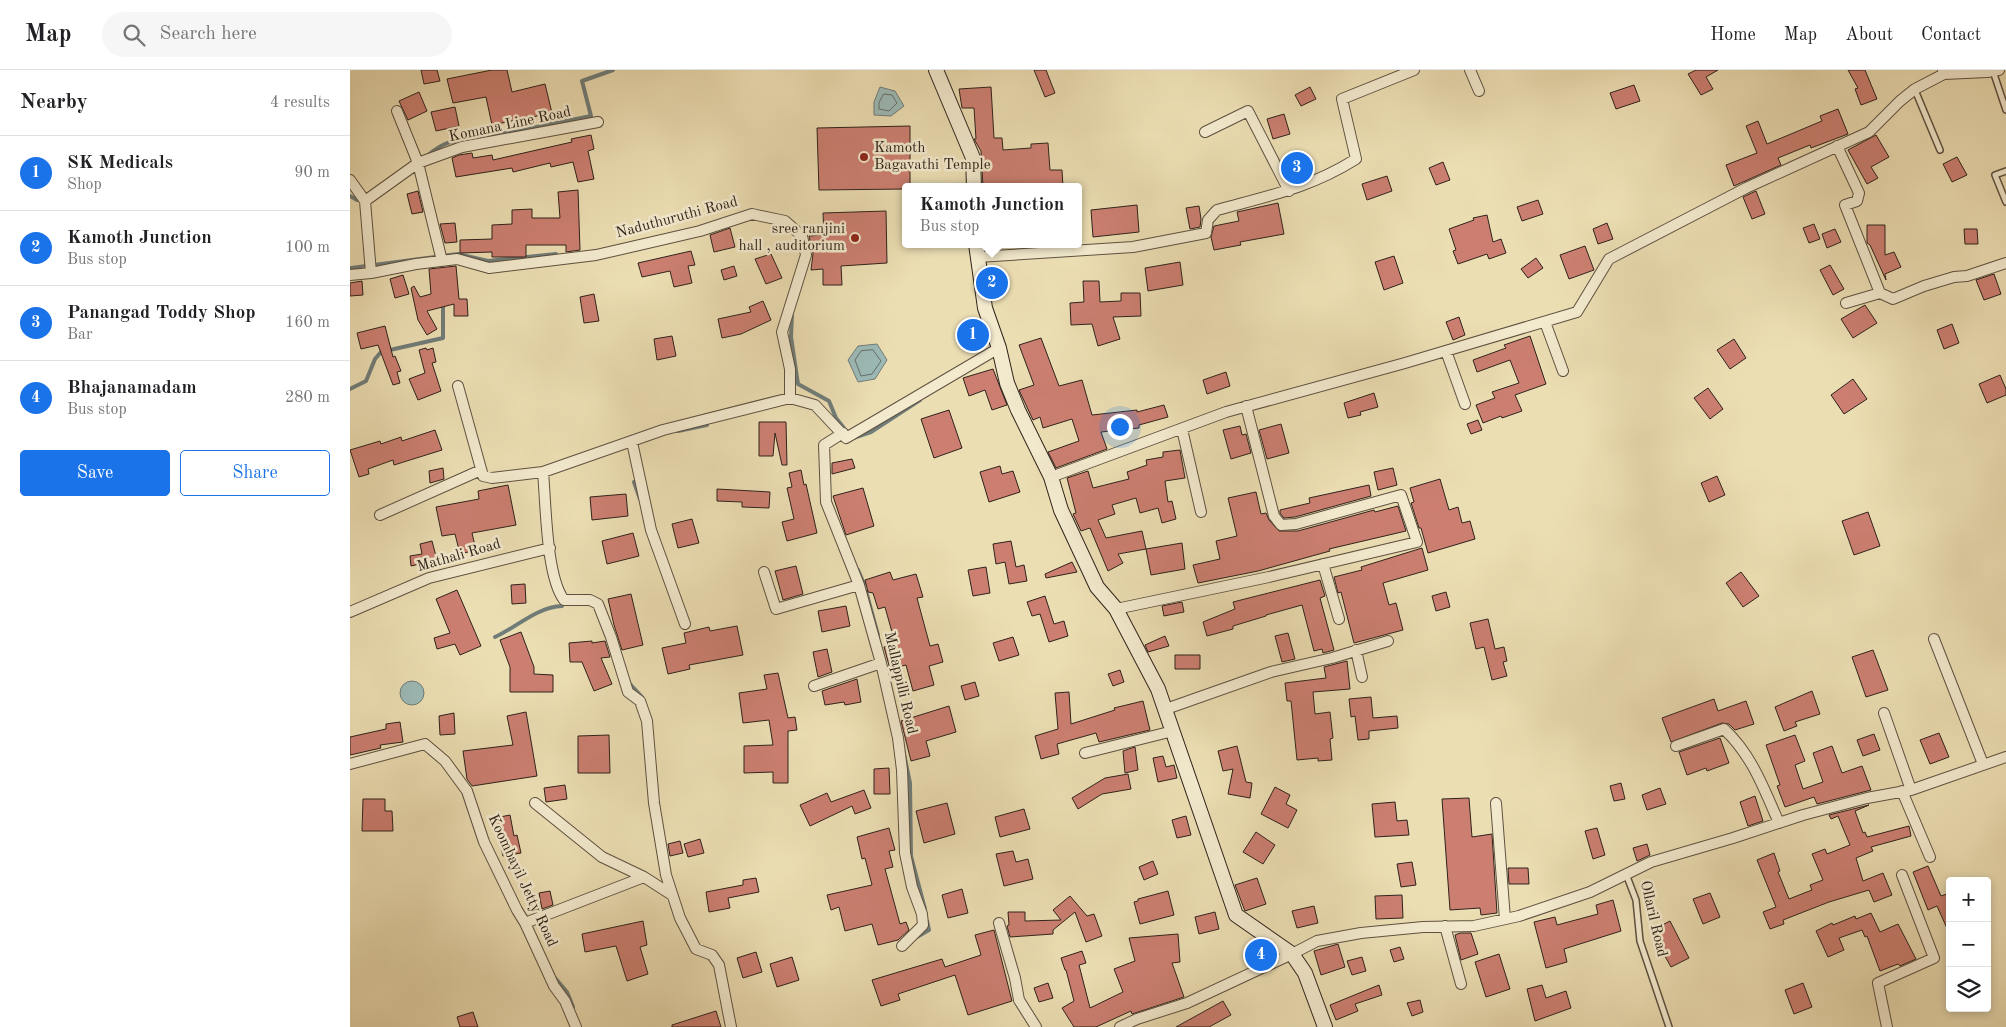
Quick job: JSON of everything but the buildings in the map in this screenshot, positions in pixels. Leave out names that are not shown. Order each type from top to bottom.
[{"type":"main road","points":[[936,70],[973,158],[974,183]]},
{"type":"main road","points":[[977,251],[985,308],[999,348],[1007,383],[1051,477],[1061,510],[1097,587],[1116,609],[1158,690],[1236,915],[1292,954],[1304,973],[1325,1027]]},
{"type":"street","points":[[977,251],[1133,248],[1206,233],[1208,220],[1217,210],[1289,191],[1334,173],[1356,159],[1342,99],[1414,70]]},
{"type":"street","points":[[1470,70],[1479,91]]},
{"type":"street","points":[[1051,477],[1226,412],[1446,351],[1577,312],[1609,259],[1746,188],[1869,132],[1915,89],[1944,72],[1996,71]]},
{"type":"street","points":[[397,111],[418,163],[442,261]]},
{"type":"street","points":[[1205,132],[1248,111],[1289,191]]},
{"type":"street","name":"Komana Line Road","points":[[365,201],[418,163],[462,147],[598,122]]},
{"type":"street","points":[[1837,146],[1859,193],[1857,201],[1845,205],[1880,293]]},
{"type":"street","points":[[350,180],[365,201],[371,273]]},
{"type":"street","name":"Naduthuruthi Road","points":[[350,275],[457,259],[489,268],[596,255],[700,230],[752,214],[785,221],[802,236],[806,255],[782,332],[790,369],[790,398]]},
{"type":"street","points":[[1846,303],[1880,293],[1893,299],[1932,284],[1954,277],[1967,276],[2006,263]]},
{"type":"street","points":[[1545,322],[1563,372]]},
{"type":"street","points":[[458,386],[483,476],[492,478],[543,472],[663,430],[790,398],[815,405],[846,438],[999,348]]},
{"type":"street","points":[[1446,351],[1465,404]]},
{"type":"street","points":[[1116,609],[1242,583],[1416,542],[1401,496],[1296,524],[1281,524],[1274,516],[1246,406]]},
{"type":"street","points":[[1182,429],[1201,512]]},
{"type":"street","name":"Mallappilli Road","points":[[843,434],[826,443],[826,502],[859,585],[881,663],[898,738],[902,770],[905,853],[912,886],[922,914],[923,925],[902,946]]},
{"type":"street","points":[[632,442],[652,530],[684,624]]},
{"type":"street","points":[[380,514],[481,470]]},
{"type":"street","points":[[543,472],[553,576],[558,592],[564,600],[590,600],[598,604],[611,637],[628,692],[640,701],[647,721],[654,803],[666,875],[680,918],[696,949],[712,956],[719,965],[730,1027]]},
{"type":"street","name":"Mathali Road","points":[[350,612],[429,578],[550,548]]},
{"type":"street","points":[[1323,564],[1339,619]]},
{"type":"street","points":[[764,572],[776,609],[859,585]]},
{"type":"street","points":[[1934,639],[1983,764]]},
{"type":"street","points":[[1166,709],[1270,672],[1388,641]]},
{"type":"street","points":[[1356,650],[1362,677]]},
{"type":"street","points":[[814,686],[881,663]]},
{"type":"street","points":[[1884,713],[1906,791],[1930,857]]},
{"type":"street","points":[[1676,746],[1724,729],[1738,742],[1755,767],[1779,823]]},
{"type":"street","points":[[1086,753],[1173,731]]},
{"type":"street","name":"Koombayil Jetty Road","points":[[350,764],[425,744],[445,761],[467,791],[484,842],[517,910],[526,923],[554,986],[565,1001],[576,1027]]},
{"type":"street","points":[[1120,1027],[1137,1019],[1187,1003],[1317,941],[1362,933],[1445,926],[1474,926],[1505,919],[1590,892],[1651,862],[1867,798],[1906,791],[2006,756]]},
{"type":"street","points":[[535,803],[602,857],[644,877],[672,895]]},
{"type":"street","points":[[1496,803],[1505,919]]},
{"type":"street","points":[[1887,1027],[1878,983],[1934,958],[1902,875]]},
{"type":"street","points":[[526,923],[644,877]]},
{"type":"street","points":[[999,923],[1015,978],[1019,1000],[1036,1027]]},
{"type":"street","points":[[1445,926],[1461,984]]},
{"type":"lane","points":[[1996,71],[2006,110]]},
{"type":"lane","points":[[1915,89],[1940,150]]},
{"type":"lane","points":[[2006,171],[1995,175],[2006,202]]},
{"type":"lane","name":"Ollaril Road","points":[[1626,874],[1636,900],[1640,940],[1669,1027]]},
{"type":"water","points":[[880,87],[895,91],[904,106],[891,116],[874,115],[874,102]]},
{"type":"water","points":[[877,344],[887,360],[875,379],[858,382],[848,360],[858,346]]},
{"type":"water","points":[[412,681],[420,685],[424,693],[420,701],[412,705],[404,701],[400,693],[404,685]]},
{"type":"waterway","points":[[428,155],[439,147],[454,141],[472,140],[591,116],[582,81],[613,70]]},
{"type":"waterway","points":[[350,196],[357,200],[361,198]]},
{"type":"waterway","points":[[351,268],[458,254],[488,261],[556,254]]},
{"type":"waterway","points":[[350,389],[366,381],[375,359],[381,352],[443,338],[443,302]]},
{"type":"waterway","points":[[792,314],[791,337],[798,384],[829,401],[836,418],[847,432]]},
{"type":"waterway","points":[[853,438],[871,432],[920,400]]},
{"type":"waterway","points":[[678,431],[707,425]]},
{"type":"waterway","points":[[634,482],[640,499]]},
{"type":"waterway","points":[[858,570],[864,584]]},
{"type":"waterway","points":[[866,591],[878,635]]},
{"type":"waterway","points":[[495,637],[544,610],[562,606],[564,601]]},
{"type":"waterway","points":[[630,684],[642,697]]},
{"type":"waterway","points":[[903,749],[910,783],[911,856],[925,909]]},
{"type":"waterway","points":[[917,937],[929,930],[927,921]]},
{"type":"waterway","points":[[555,978],[567,992],[573,1007]]},
{"type":"place","name":"Kamoth Bagavathi Temple","points":[[864,157]]},
{"type":"place","name":"Panangad Toddy Shop","points":[[1297,168]]},
{"type":"place","name":"sree ranjini hall , auditorium","points":[[855,238]]},
{"type":"place","name":"Kamoth Junction","points":[[992,283]]},
{"type":"place","name":"SK Medicals","points":[[973,335]]},
{"type":"place","name":"Bhajanamadam","points":[[1261,955]]}]
